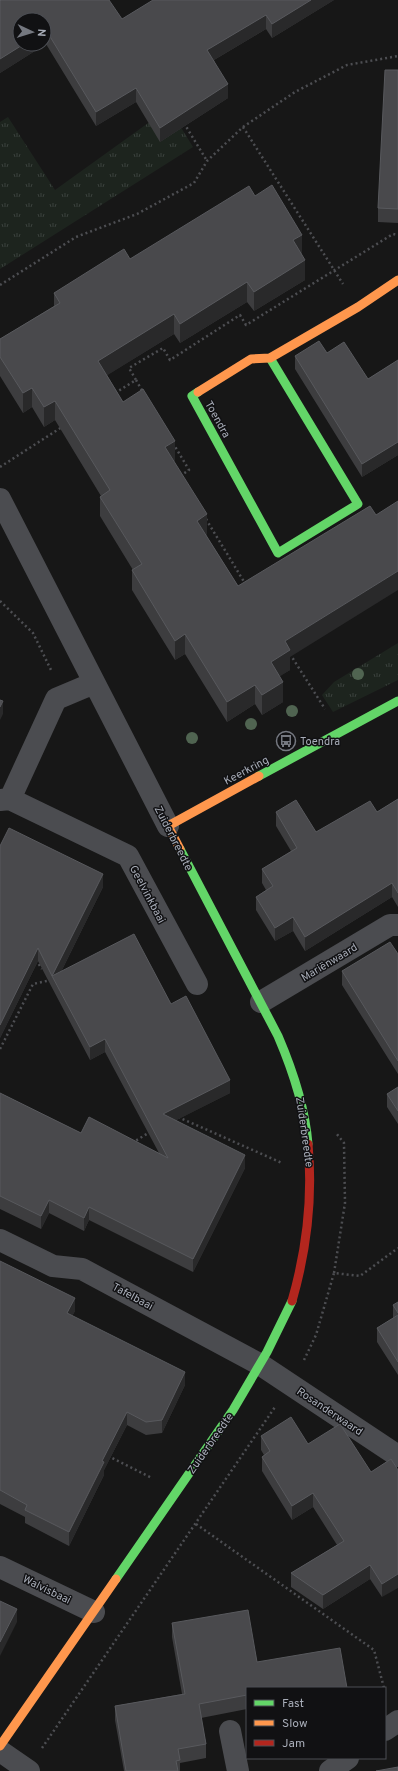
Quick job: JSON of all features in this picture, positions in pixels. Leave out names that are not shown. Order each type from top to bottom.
[{"type":"street","name":"Toendra","points":[[270,358],[358,504],[278,553],[192,396],[251,359],[270,358],[358,307],[398,280]]},
{"type":"street","name":"Zuiderbreedte","points":[[0,499],[287,1054],[299,1090],[312,1192],[306,1245],[290,1307],[260,1366],[233,1410],[0,1746]]},
{"type":"street","name":"Geelvinkbaai","points":[[94,683],[56,699],[5,799],[128,856],[197,984]]},
{"type":"street","name":"Keerkring","points":[[168,826],[398,701]]},
{"type":"street","name":"Mariënwaard","points":[[261,1002],[390,925],[398,926]]},
{"type":"street","name":"Tafelbaai","points":[[0,1240],[52,1266],[82,1269],[260,1366]]},
{"type":"street","name":"Rosanderwaard","points":[[260,1366],[398,1456]]},
{"type":"street","name":"Walvisbaai","points":[[0,1567],[94,1612]]},
{"type":"street","points":[[386,1729],[398,1721]]},
{"type":"street","points":[[230,1731],[238,1771]]},
{"type":"street","points":[[0,1751],[28,1770]]},
{"type":"street","points":[[330,1771],[347,1759]]},
{"type":"path","points":[[0,285],[76,237],[137,214],[194,184],[207,161],[243,127],[295,92],[347,64],[398,56]]},
{"type":"path","points":[[183,121],[207,161]]},
{"type":"path","points":[[243,127],[358,307]]},
{"type":"path","points":[[147,399],[129,368],[162,348],[170,360],[240,315],[246,325],[393,234],[398,234]]},
{"type":"path","points":[[110,396],[136,380]]},
{"type":"path","points":[[0,467],[65,425]]},
{"type":"path","points":[[170,438],[189,470],[179,476],[183,482]]},
{"type":"path","points":[[203,515],[247,586]]},
{"type":"path","points":[[0,601],[32,633],[64,696]]},
{"type":"path","points":[[289,652],[340,733]]},
{"type":"path","points":[[32,960],[38,963],[49,980]]},
{"type":"path","points":[[0,1049],[33,984],[56,979]]},
{"type":"path","points":[[177,1116],[311,1177]]},
{"type":"path","points":[[130,1144],[157,1128]]},
{"type":"path","points":[[28,1770],[291,1385],[316,1335],[334,1273],[360,1276],[398,1248]]},
{"type":"path","points":[[106,1455],[178,1490]]},
{"type":"path","points":[[196,1524],[374,1650],[384,1687]]},
{"type":"green space","points":[[169,108],[193,147],[0,269],[0,122],[8,117],[55,190]]},
{"type":"green space","points":[[398,643],[398,680],[333,712],[322,695],[334,682]]},
{"type":"building","points":[[109,0],[122,19],[153,0],[311,0],[272,24],[266,15],[207,50],[228,84],[160,128],[136,88],[96,112],[52,40],[52,12],[12,12],[12,52],[0,59],[0,1]]},
{"type":"building","points":[[385,70],[398,70],[398,209],[378,208]]},
{"type":"building","points":[[272,185],[302,235],[293,240],[305,260],[254,292],[247,282],[180,324],[174,314],[98,361],[123,402],[143,389],[175,441],[165,447],[207,514],[197,521],[238,586],[370,506],[376,515],[398,501],[398,571],[285,641],[290,650],[271,662],[283,682],[262,695],[255,685],[227,702],[185,634],[175,641],[132,570],[142,564],[100,497],[110,490],[55,401],[44,407],[32,388],[23,393],[0,357],[0,339],[60,303],[54,293],[124,249],[130,259],[249,186],[255,196]]},
{"type":"building","points":[[319,341],[327,353],[344,342],[368,379],[398,360],[398,442],[362,464],[295,356]]},
{"type":"building","points":[[0,700],[3,701],[0,707]]},
{"type":"building","points":[[398,799],[398,893],[392,883],[305,937],[293,917],[275,928],[256,897],[273,886],[262,869],[297,848],[276,812],[296,800],[316,832],[370,801],[377,812]]},
{"type":"building","points":[[9,828],[103,874],[52,976],[38,948],[0,1025],[0,846]]},
{"type":"building","points":[[134,934],[171,1004],[186,996],[230,1080],[163,1114],[245,1155],[193,1259],[89,1207],[84,1218],[49,1200],[41,1216],[0,1196],[0,1093],[81,1133],[89,1117],[168,1158],[105,1039],[90,1047],[52,976]]},
{"type":"building","points":[[390,942],[398,954],[398,1061],[342,971]]},
{"type":"building","points":[[398,1087],[398,1111],[387,1094]]},
{"type":"building","points":[[0,1261],[75,1298],[67,1313],[185,1372],[162,1420],[146,1422],[127,1412],[69,1532],[25,1510],[27,1505],[0,1490]]},
{"type":"building","points":[[398,1302],[398,1313],[393,1305]]},
{"type":"building","points":[[398,1315],[398,1362],[377,1328]]},
{"type":"building","points":[[291,1417],[308,1444],[340,1424],[371,1472],[391,1459],[398,1470],[398,1574],[382,1584],[370,1565],[323,1595],[291,1573],[344,1541],[313,1493],[292,1506],[262,1457],[270,1451],[261,1436]]},
{"type":"building","points":[[0,1601],[17,1609],[0,1642]]},
{"type":"building","points":[[248,1610],[257,1662],[340,1648],[347,1687],[246,1687],[246,1695],[199,1704],[206,1744],[178,1749],[180,1760],[176,1761],[178,1771],[126,1771],[115,1706],[185,1694],[172,1623]]},
{"type":"building","points":[[398,1767],[398,1771],[376,1771]]},
{"type":"traffic: fast","points":[[198,392],[192,396],[278,553],[358,504],[270,358]]},
{"type":"traffic: fast","points":[[259,776],[398,701]]},
{"type":"traffic: fast","points":[[180,849],[278,1036],[298,1089],[308,1144]]},
{"type":"traffic: fast","points":[[116,1579],[233,1410],[267,1352],[292,1301]]},
{"type":"traffic: slow","points":[[198,392],[251,359],[270,358],[358,307],[398,280]]},
{"type":"traffic: slow","points":[[180,849],[168,826],[259,776]]},
{"type":"traffic: slow","points":[[0,1746],[116,1579]]},
{"type":"traffic: jam","points":[[292,1301],[302,1262],[308,1223],[310,1184],[308,1144]]},
{"type":"place","name":"Toendra","points":[[286,741]]}]
